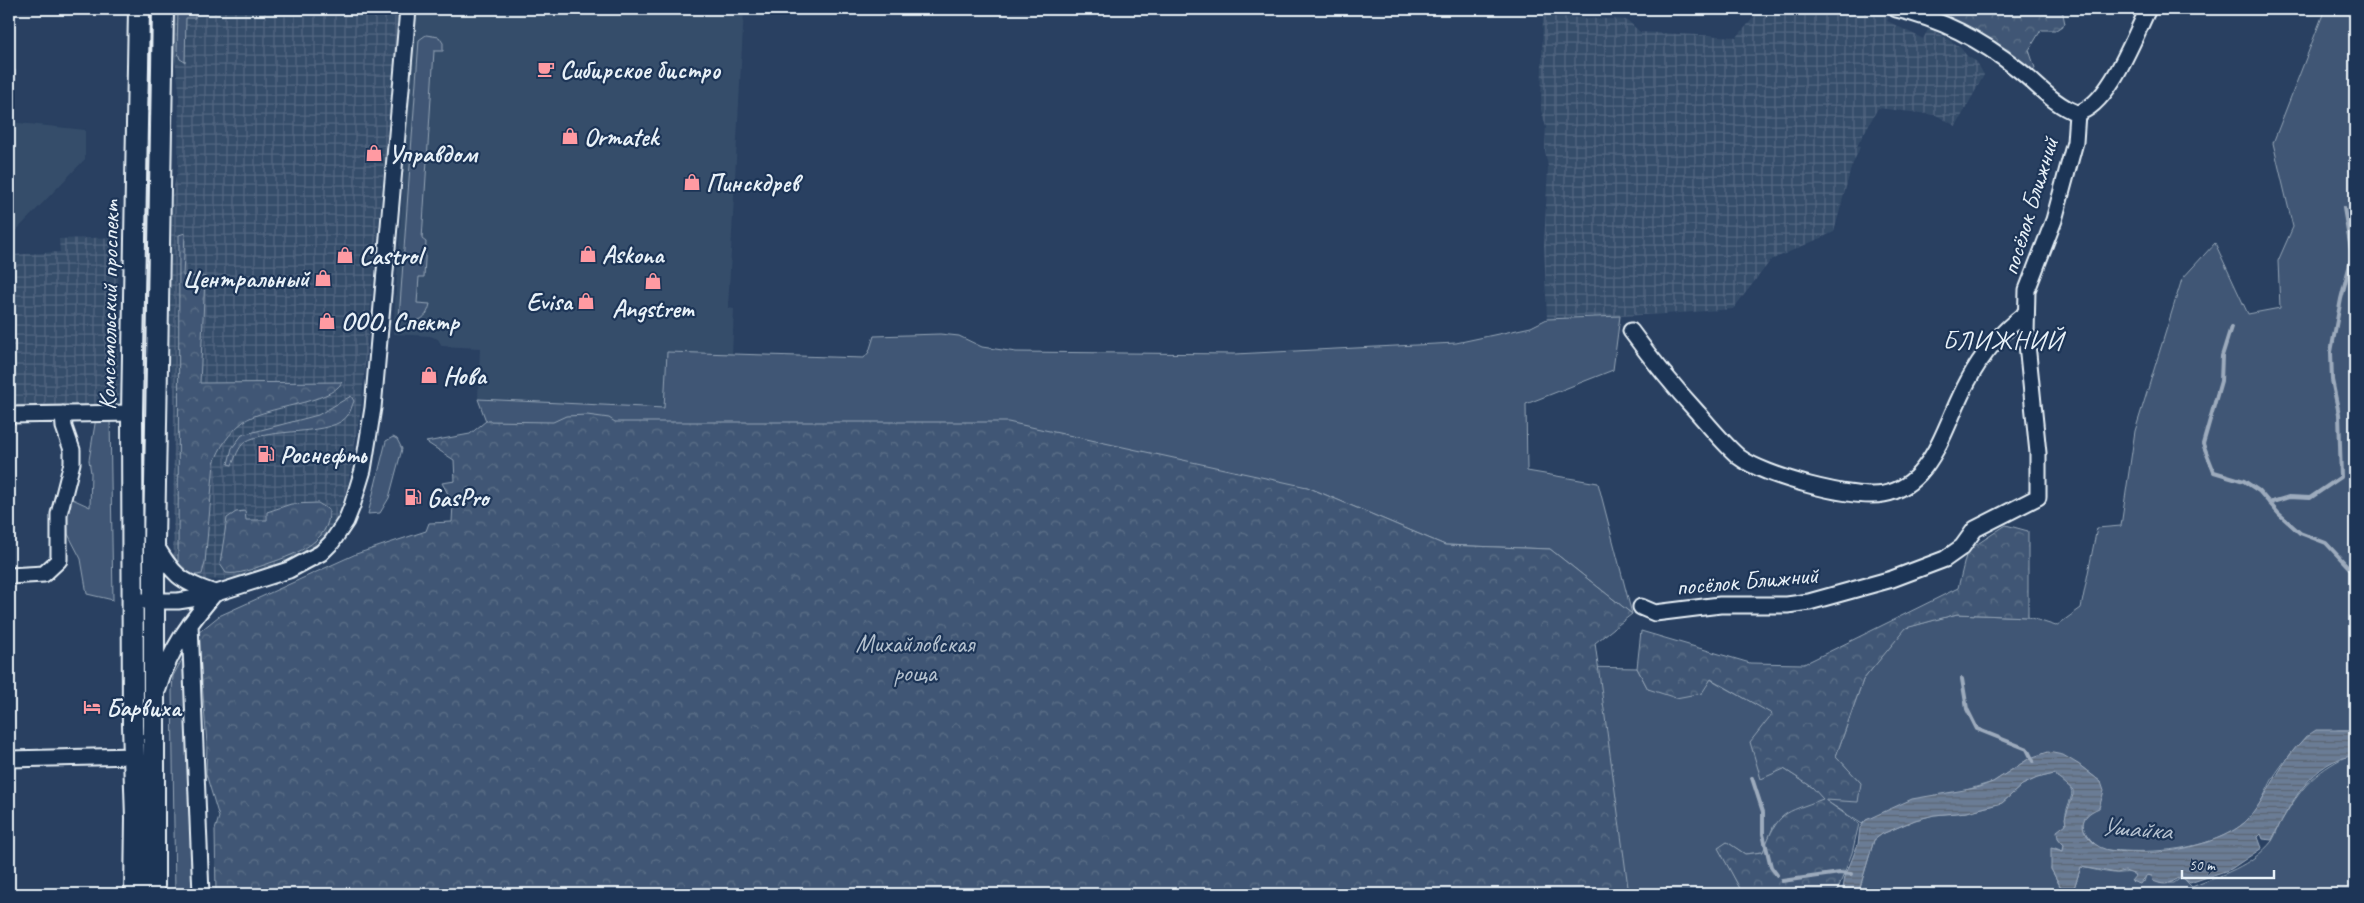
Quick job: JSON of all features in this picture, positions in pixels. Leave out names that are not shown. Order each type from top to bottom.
[{"type":"main road","name":"Комсомольский проспект","points":[[135,894],[132,413],[139,9]]},
{"type":"main road","name":"Комсомольский проспект","points":[[154,894],[154,543],[163,9]]},
{"type":"main road","points":[[135,756],[155,756]]},
{"type":"street","points":[[133,601],[178,601],[214,594],[289,570],[310,561],[332,542],[346,521],[363,470],[373,408],[408,9]]},
{"type":"street","points":[[1896,9],[1948,25],[1982,44],[2019,70],[2064,107],[2077,113],[2090,108],[2103,94],[2148,9]]},
{"type":"street","name":"посёлок Ближний","points":[[1641,608],[1655,613],[1720,605],[1787,605],[1809,602],[1892,580],[1944,559],[1962,547],[1975,529],[2038,496],[2038,453],[2026,334],[2027,290],[2054,220],[2075,142],[2077,113]]},
{"type":"street","name":"посёлок Ближний","points":[[1632,331],[1672,385],[1725,444],[1741,458],[1802,483],[1862,496],[1885,494],[1910,484],[1919,474],[1944,437],[1967,382],[1991,345],[2026,313]]},
{"type":"street","points":[[9,415],[132,413]]},
{"type":"street","points":[[9,576],[44,574],[59,560],[59,514],[72,463],[72,450],[64,427],[63,414]]},
{"type":"street","points":[[154,543],[178,578],[192,586],[214,594]]},
{"type":"street","name":"Комсомольский проспект","points":[[155,700],[166,663],[190,624],[214,594]]},
{"type":"street","points":[[190,624],[202,894]]},
{"type":"street","points":[[9,759],[135,756]]},
{"type":"shaded area","points":[[175,9],[399,9],[361,408],[348,484],[337,517],[316,547],[305,555],[244,577],[230,579],[191,580],[173,561],[174,389],[169,362],[172,195],[178,168],[179,89],[174,52]]},
{"type":"shaded area","points":[[415,9],[744,9],[728,308],[734,309],[732,355],[667,352],[664,408],[478,399],[480,348],[442,346],[438,339],[430,336],[393,334]]},
{"type":"shaded area","points":[[1761,9],[1857,9],[1872,15],[1875,11],[1889,17],[1887,21],[1923,39],[1929,28],[1940,34],[1959,46],[1967,56],[1977,62],[1984,75],[1956,126],[1936,115],[1878,108],[1857,146],[1860,147],[1851,168],[1834,232],[1771,260],[1733,309],[1547,319],[1544,245],[1548,167],[1545,150],[1546,127],[1541,110],[1543,16],[1627,20],[1640,32],[1737,37]]},
{"type":"shaded area","points":[[9,122],[85,130],[85,159],[9,238]]},
{"type":"shaded area","points":[[120,237],[117,310],[120,407],[9,409],[9,255],[60,252],[59,239]]},
{"type":"shaded area","points":[[2316,730],[2355,730],[2355,756],[2340,759],[2327,765],[2315,775],[2294,800],[2272,840],[2263,839],[2261,834],[2258,837],[2262,848],[2231,869],[2190,883],[2181,877],[2168,884],[2162,884],[2153,881],[2152,876],[2147,875],[2140,884],[2131,881],[2136,875],[2125,871],[2117,873],[2081,867],[2072,894],[2054,894],[2062,889],[2051,869],[2051,848],[2063,851],[2064,845],[2058,838],[2057,831],[2066,824],[2065,818],[2073,790],[2054,774],[2037,778],[2022,785],[2002,803],[1967,812],[1934,815],[1915,820],[1882,834],[1874,840],[1858,894],[1842,894],[1845,877],[1858,844],[1860,828],[1866,820],[1912,799],[1976,788],[1993,782],[2030,758],[2048,752],[2063,755],[2101,782],[2104,791],[2099,808],[2087,816],[2083,824],[2086,834],[2100,847],[2118,851],[2155,852],[2182,849],[2210,841],[2235,830],[2247,821],[2292,752]]},
{"type":"green space","points":[[178,9],[195,9],[195,18],[186,18],[185,62],[180,59],[177,50]]},
{"type":"green space","points":[[1913,9],[2062,9],[2065,24],[2056,30],[2041,30],[2029,50],[2035,68],[2032,73]]},
{"type":"green space","points":[[2325,9],[2355,9],[2355,730],[2338,730],[2306,736],[2280,767],[2257,807],[2244,823],[2218,838],[2187,847],[2155,851],[2104,850],[2100,848],[2088,837],[2083,827],[2083,822],[2088,814],[2098,808],[2101,782],[2078,764],[2030,758],[1993,782],[1866,820],[1862,824],[1823,799],[1774,825],[1763,852],[1745,854],[1727,842],[1719,849],[1743,894],[1621,894],[1581,667],[1637,668],[1648,689],[1710,679],[1773,714],[1784,769],[1812,787],[1824,799],[1861,783],[1836,756],[1863,680],[1905,628],[1957,614],[2028,617],[2056,626],[2081,608],[2097,528],[2121,526],[2135,431],[2182,279],[2215,243],[2248,314],[2280,308],[2278,261],[2293,227],[2273,143]]},
{"type":"green space","points":[[426,35],[439,37],[443,43],[443,51],[434,51],[422,239],[426,242],[424,277],[419,277],[417,303],[430,304],[423,318],[410,321],[399,319],[419,40]]},
{"type":"green space","points":[[15,70],[15,97],[9,97],[9,71]]},
{"type":"green space","points":[[185,233],[183,276],[205,277],[200,383],[342,382],[325,395],[253,417],[243,422],[229,436],[214,463],[205,563],[202,574],[194,575],[178,566],[179,235]]},
{"type":"green space","points":[[1620,316],[1613,370],[1526,404],[1527,471],[1598,483],[1632,614],[1550,549],[1445,545],[1307,487],[486,421],[478,399],[664,408],[667,352],[864,358],[869,352],[874,336],[940,334],[959,336],[982,347],[1016,352],[1235,354],[1456,343],[1531,327],[1547,319]]},
{"type":"green space","points":[[351,396],[354,401],[351,410],[340,422],[315,429],[255,437],[243,444],[237,452],[232,465],[228,464],[232,448],[242,435],[318,415]]},
{"type":"green space","name":"Михайловская роща","points":[[587,415],[609,418],[615,422],[1008,422],[1307,487],[1445,545],[1550,549],[1632,614],[1595,643],[1628,887],[1631,894],[216,894],[215,830],[219,817],[206,774],[207,744],[198,633],[219,616],[356,554],[426,531],[429,523],[452,522],[453,503],[442,483],[455,481],[454,460],[426,442],[470,434],[486,421],[553,422],[566,416]]},
{"type":"green space","points":[[96,418],[110,418],[113,600],[87,594],[81,559],[68,534],[66,496],[90,507],[91,473],[89,460]]},
{"type":"green space","points":[[393,437],[397,439],[402,449],[389,498],[380,513],[368,514],[386,441]]},
{"type":"green space","points":[[318,503],[329,510],[328,522],[323,532],[307,547],[297,553],[250,570],[226,573],[220,564],[227,518],[236,512],[245,511],[246,520],[267,520],[267,512],[291,504]]},
{"type":"green space","points":[[2006,525],[2028,531],[2028,617],[1957,614],[1906,628],[1863,680],[1836,756],[1861,783],[1858,802],[1825,800],[1859,824],[1852,853],[1836,894],[1743,894],[1718,848],[1727,842],[1745,854],[1763,852],[1774,828],[1784,815],[1823,799],[1812,787],[1784,769],[1761,779],[1750,742],[1772,714],[1711,679],[1702,693],[1676,698],[1648,689],[1637,668],[1641,631],[1750,663],[1804,664],[1958,588],[1967,551]]},
{"type":"green space","points":[[184,656],[193,894],[175,894],[172,691],[173,676]]},
{"type":"green space","points":[[2347,756],[2355,756],[2355,894],[2072,894],[2081,867],[2110,873],[2132,873],[2144,882],[2146,875],[2152,876],[2159,883],[2174,883],[2182,877],[2192,887],[2235,869],[2255,857],[2272,841],[2289,809],[2309,782],[2326,768]]},
{"type":"green space","points":[[2054,774],[2070,786],[2072,792],[2067,808],[2066,824],[2058,838],[2064,845],[2063,851],[2055,848],[2051,869],[2062,890],[2054,894],[1858,894],[1874,840],[1882,834],[1915,820],[1934,815],[1967,812],[2002,803],[2022,785],[2037,778]]},
{"type":"waterway","points":[[2269,503],[2289,497],[2310,498],[2341,477],[2339,414],[2332,380],[2331,352],[2341,299],[2352,256],[2344,208]]},
{"type":"waterway","points":[[2231,327],[2222,356],[2221,381],[2203,444],[2214,472],[2244,481],[2259,491],[2279,514],[2300,533],[2326,543],[2355,574]]},
{"type":"waterway","points":[[1962,679],[1967,709],[1977,729],[2027,749],[2033,761]]},
{"type":"waterway","points":[[1752,778],[1763,812],[1763,834],[1771,867],[1777,875]]},
{"type":"waterway","points":[[1782,881],[1840,873],[1851,874]]},
{"type":"place","name":"Сибирское бистро","points":[[546,69]]},
{"type":"place","name":"Ormatek","points":[[570,136]]},
{"type":"place","name":"Управдом","points":[[374,153]]},
{"type":"place","name":"Пинскдрев","points":[[692,182]]},
{"type":"place","name":"Askona","points":[[588,254]]},
{"type":"place","name":"Castrol","points":[[345,255]]},
{"type":"place","name":"Центральный","points":[[323,278]]},
{"type":"place","name":"Angstrem","points":[[653,281]]},
{"type":"place","name":"Evisa","points":[[586,301]]},
{"type":"place","name":"ООО, Спектр","points":[[327,321]]},
{"type":"place","name":"Нова","points":[[429,375]]},
{"type":"place","name":"Роснефть","points":[[266,454]]},
{"type":"place","name":"GasPro","points":[[413,497]]},
{"type":"place","name":"Барвиха","points":[[92,707]]},
{"type":"district","name":"БЛИЖНИЙ","points":[[2003,340]]},
{"type":"water label","name":"Ушайка","points":[[2136,828]]}]
